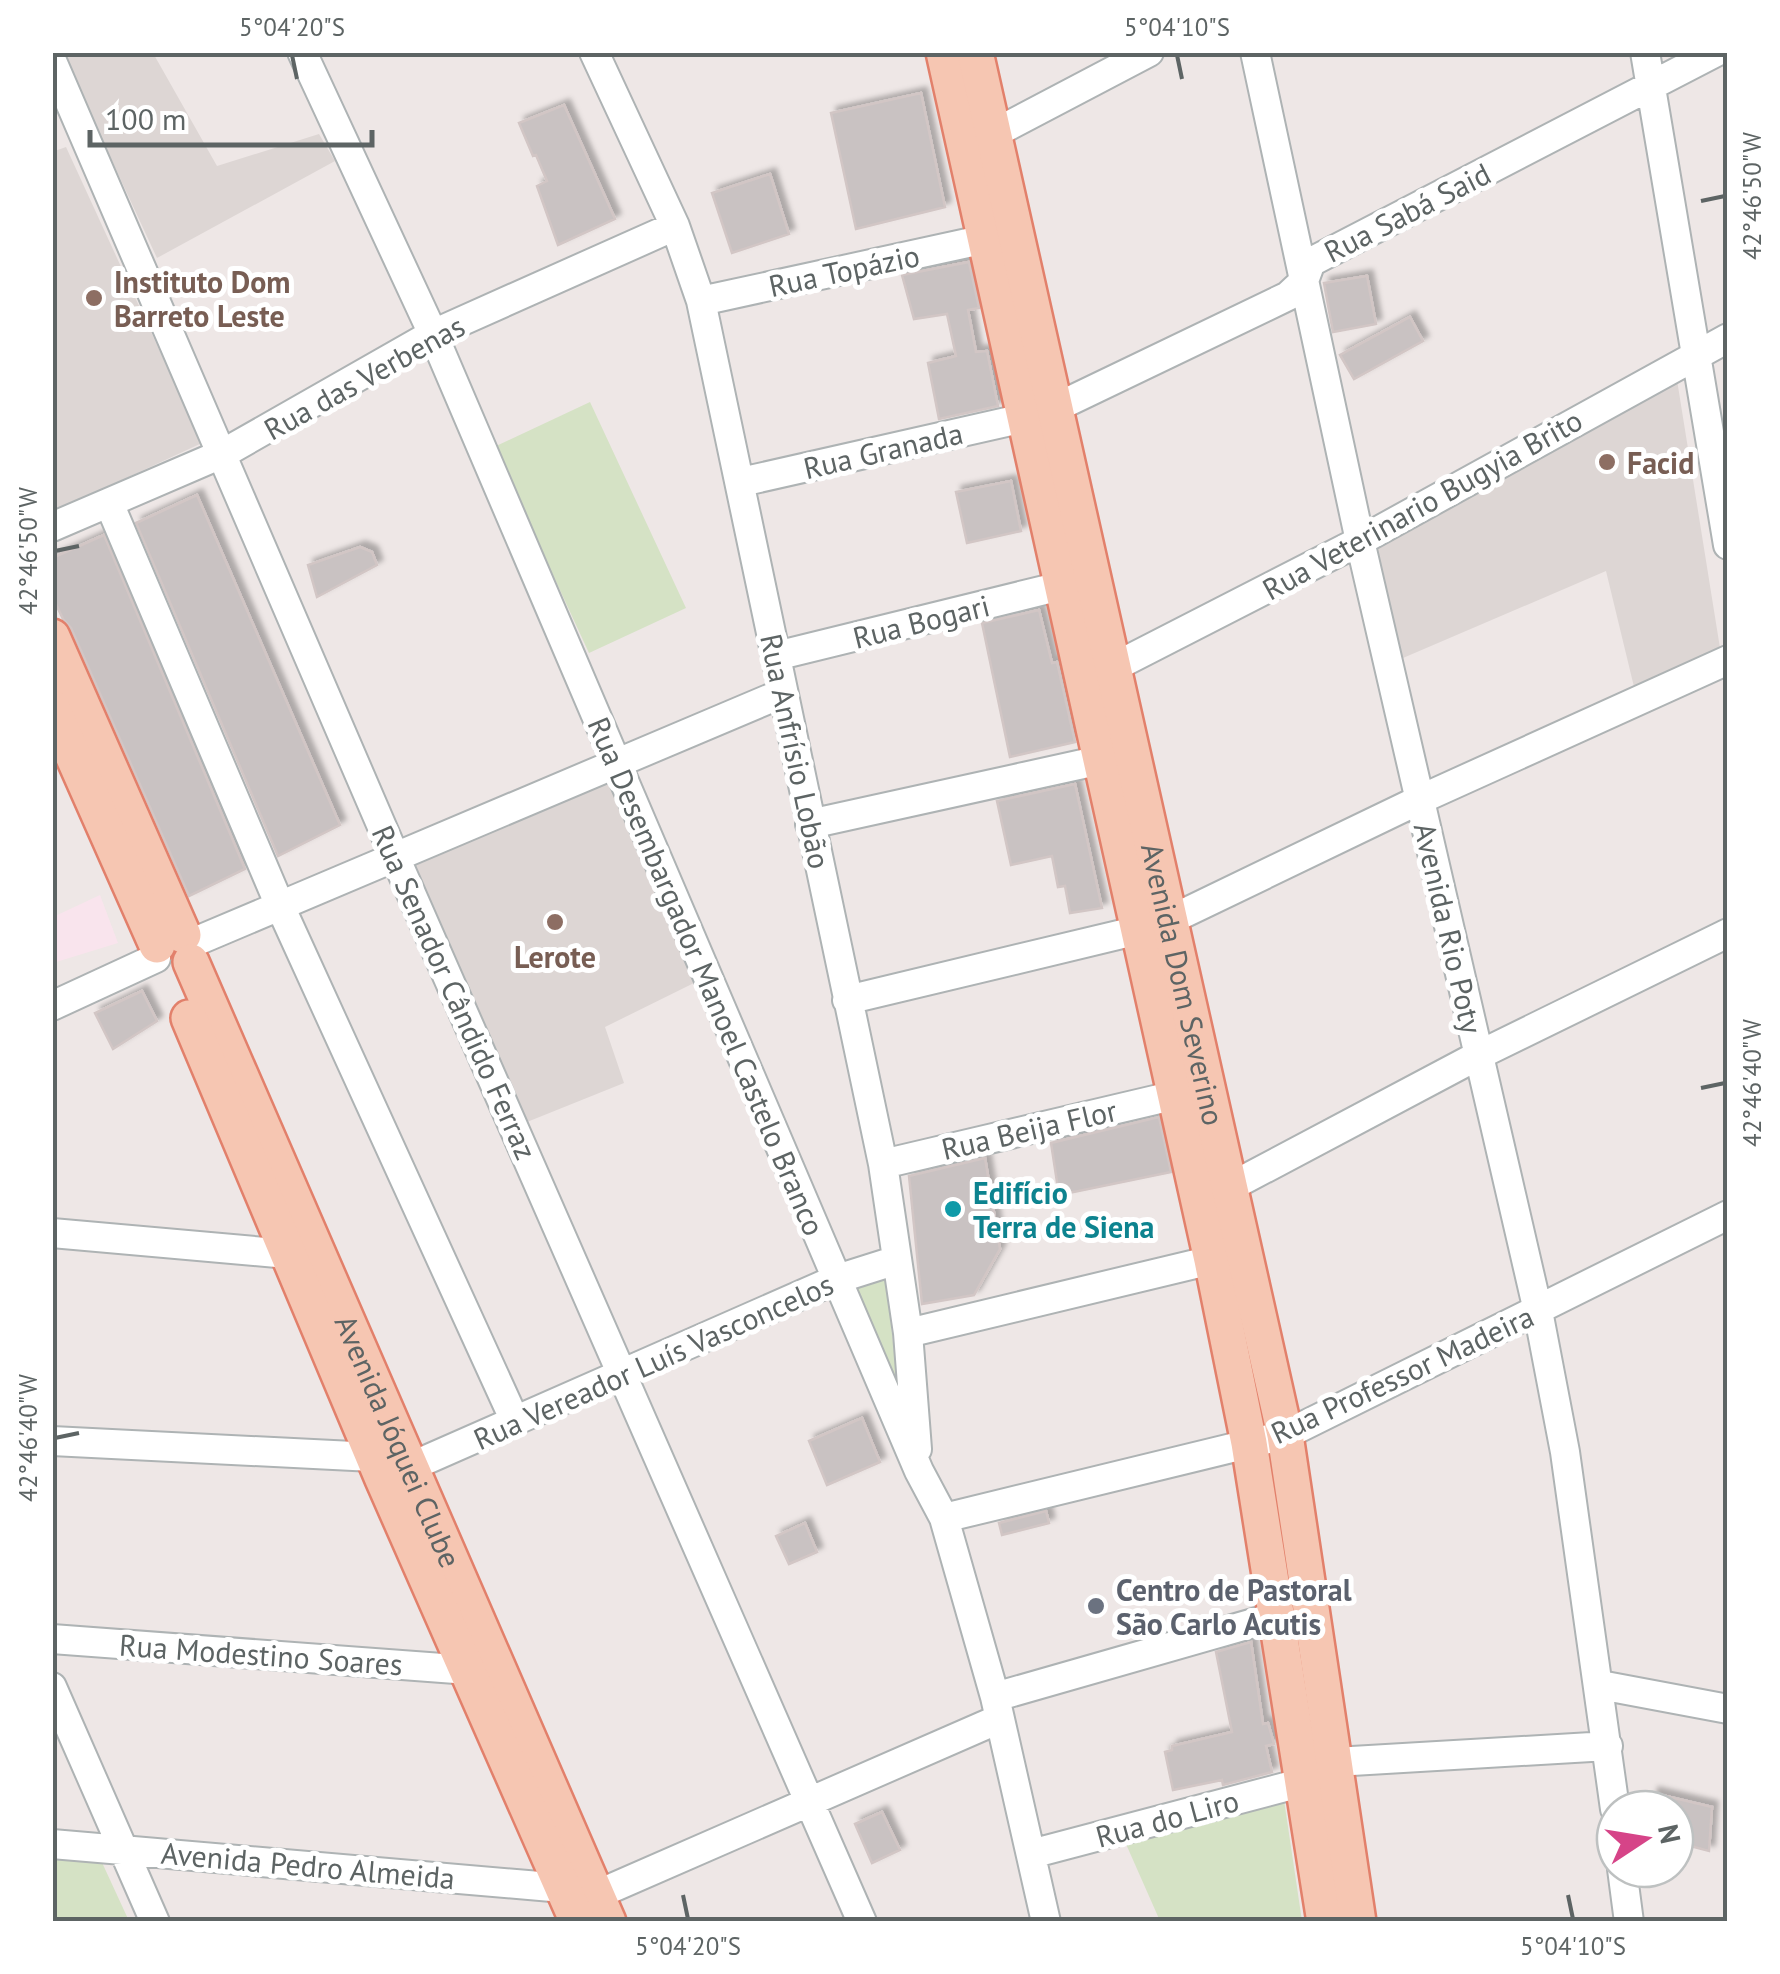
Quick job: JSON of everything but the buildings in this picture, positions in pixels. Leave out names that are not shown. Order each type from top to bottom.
[{"type":"main road","name":"Avenida Dom Severino","points":[[944,52],[986,239],[1114,667],[1176,1095],[1249,1443],[1325,1922]]},
{"type":"main road","name":"Avenida Dom Severino","points":[[975,52],[993,134],[1065,586],[1101,760],[1230,1187],[1285,1435],[1358,1922]]},
{"type":"main road","name":"Avenida Jóquei Clube","points":[[52,637],[288,1254],[373,1457],[468,1670],[586,1906]]},
{"type":"main road","name":"Avenida Jóquei Clube","points":[[52,708],[175,952],[410,1467],[586,1906]]},
{"type":"street","name":"Rua Desembargador Manoel Castelo Branco","points":[[302,52],[433,334],[836,1279],[919,1471],[944,1518],[997,1708],[1046,1922]]},
{"type":"street","name":"Rua Anfrísio Lobão","points":[[594,52],[674,226],[701,301],[882,1164],[908,1333],[919,1471]]},
{"type":"street","points":[[993,134],[1149,52]]},
{"type":"street","name":"Avenida Rio Poty","points":[[1256,52],[1360,541],[1538,1311],[1566,1452],[1613,1789]]},
{"type":"street","points":[[1646,52],[1728,546]]},
{"type":"street","name":"Rua Sabá Said","points":[[1040,413],[1288,296],[1304,281],[1311,262],[1716,52]]},
{"type":"street","name":"Rua Senador Cândido Ferraz","points":[[52,60],[395,857],[862,1922]]},
{"type":"street","name":"Rua das Verbenas","points":[[52,527],[224,453],[433,334],[674,226]]},
{"type":"street","name":"Rua Topázio","points":[[701,301],[986,239]]},
{"type":"street","name":"Rua Veterinario Bugyia Brito","points":[[1114,667],[1360,541],[1728,338]]},
{"type":"street","name":"Rua Granada","points":[[741,482],[1040,413]]},
{"type":"street","points":[[109,502],[280,906],[514,1421]]},
{"type":"street","name":"Rua Bogari","points":[[776,656],[1065,586]]},
{"type":"street","points":[[847,1000],[1154,926],[1728,660]]},
{"type":"street","points":[[52,1006],[783,693]]},
{"type":"street","points":[[810,824],[1101,760]]},
{"type":"street","points":[[1230,1187],[1479,1055],[1728,933]]},
{"type":"street","name":"Rua Beija Flor","points":[[882,1164],[1176,1095]]},
{"type":"street","name":"Rua Professor Madeira","points":[[944,1518],[1285,1435],[1728,1215]]},
{"type":"street","points":[[52,1233],[288,1254]]},
{"type":"street","name":"Rua Vereador Luís Vasconcelos","points":[[410,1467],[836,1279],[897,1260]]},
{"type":"street","points":[[908,1333],[1212,1260]]},
{"type":"street","points":[[52,1441],[373,1457],[410,1467]]},
{"type":"street","name":"Avenida Pedro Almeida","points":[[52,1844],[586,1906],[997,1708],[1278,1616]]},
{"type":"street","name":"Rua Modestino Soares","points":[[52,1638],[468,1670]]},
{"type":"street","points":[[1600,1685],[1728,1709]]},
{"type":"street","points":[[52,1687],[154,1922]]},
{"type":"street","points":[[1334,1762],[1608,1746]]},
{"type":"street","name":"Rua do Liro","points":[[1031,1854],[1304,1782]]},
{"type":"street","points":[[1624,1889],[1628,1922]]},
{"type":"shaded area","points":[[62,53],[153,53],[217,166],[319,134],[335,161],[157,258]]},
{"type":"shaded area","name":"Instituto Dom Barreto Leste","points":[[66,147],[202,443],[53,512],[52,152]]},
{"type":"shaded area","name":"Facid","points":[[1677,380],[1720,648],[1635,691],[1606,571],[1396,661],[1371,543]]},
{"type":"shaded area","name":"Lerote","points":[[615,778],[694,983],[605,1027],[624,1083],[527,1122],[413,862]]},
{"type":"shaded area","points":[[100,895],[118,943],[53,963],[53,917]]},
{"type":"green space","points":[[590,402],[686,608],[589,653],[494,447]]},
{"type":"green space","points":[[886,1279],[900,1407],[850,1289]]},
{"type":"green space","points":[[1284,1800],[1302,1921],[1160,1921],[1122,1835]]},
{"type":"green space","points":[[53,1855],[99,1856],[129,1921],[53,1922]]},
{"type":"place","name":"Instituto Dom Barreto Leste","points":[[94,298]]},
{"type":"place","name":"Facid","points":[[1607,462]]},
{"type":"place","name":"Lerote","points":[[555,922]]},
{"type":"place","name":"Edifício Terra de Siena","points":[[953,1209]]},
{"type":"place","name":"Centro de Pastoral São Carlo Acutis","points":[[1096,1606]]}]
